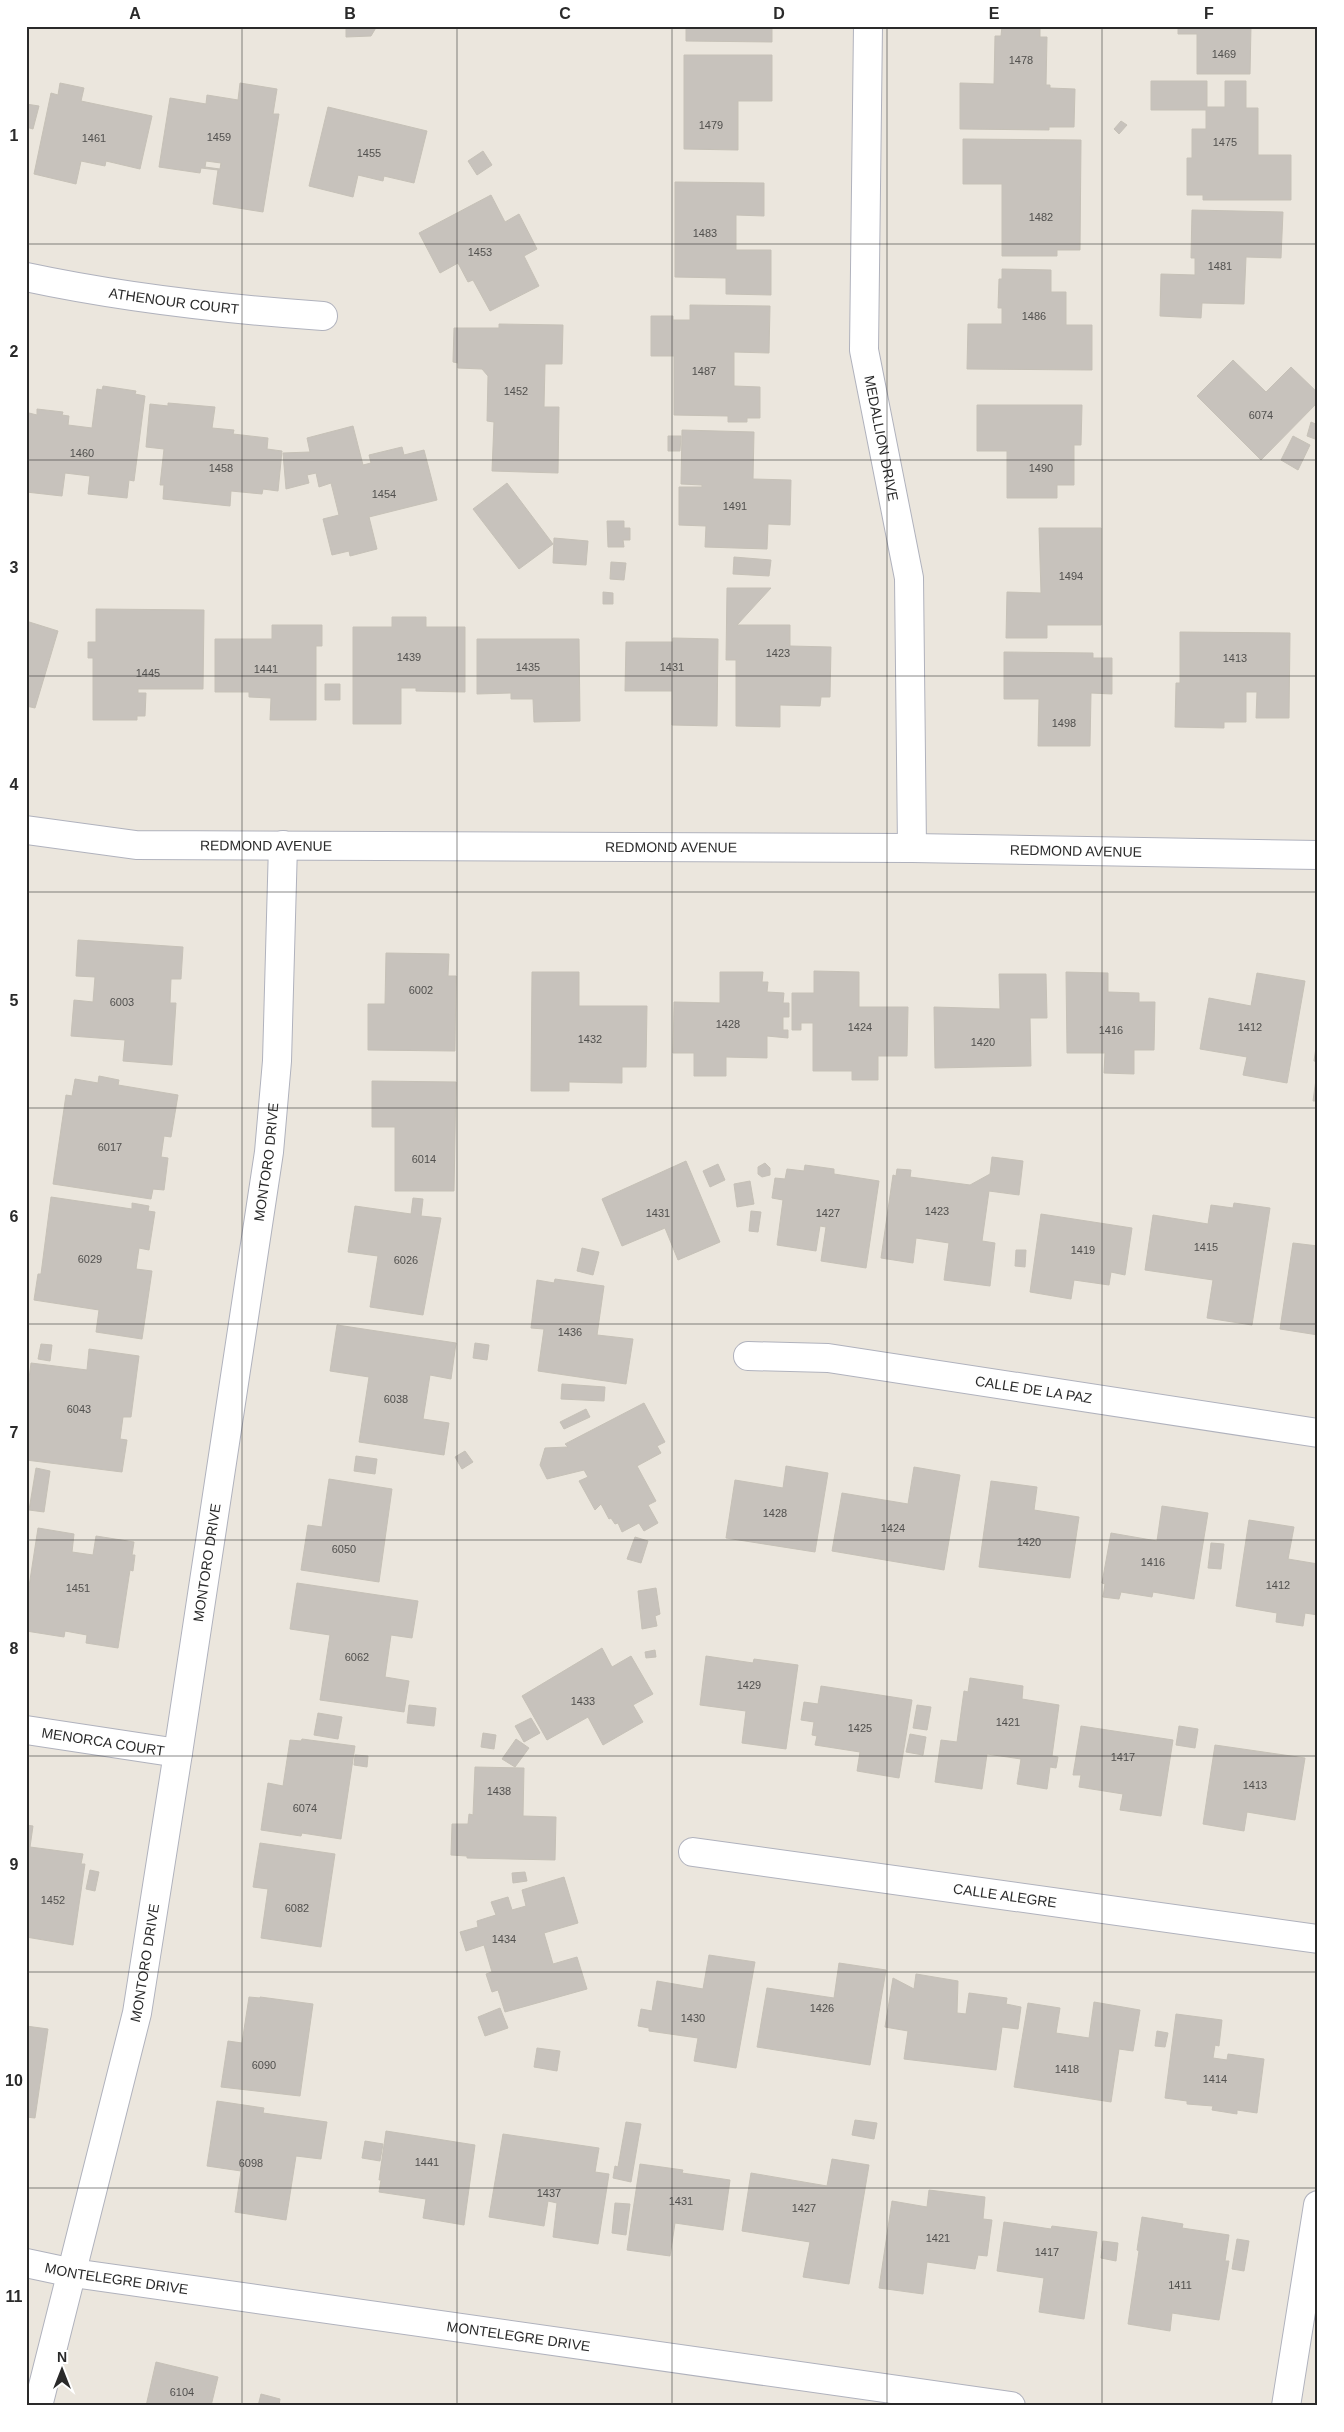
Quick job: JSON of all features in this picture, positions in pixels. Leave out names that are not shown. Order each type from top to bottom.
[{"type":"street","name":"MEDALLION DRIVE","points":[[868,26],[864,350],[909,578],[912,848]]},
{"type":"street","name":"ATHENOUR COURT","points":[[26,277],[90,290],[247,310],[323,316]]},
{"type":"street","name":"REDMOND AVENUE","points":[[26,830],[136,845],[912,848],[1318,855]]},
{"type":"street","name":"MONTORO DRIVE","points":[[38,2406],[73,2273],[136,2013],[178,1753],[269,1152],[277,1061],[283,845]]},
{"type":"street","name":"CALLE DE LA PAZ","points":[[748,1356],[828,1358],[1318,1432]]},
{"type":"street","name":"MENORCA COURT","points":[[26,1730],[178,1753]]},
{"type":"street","name":"CALLE ALEGRE","points":[[693,1852],[1318,1939]]},
{"type":"street","points":[[1286,2406],[1318,2205]]},
{"type":"street","name":"MONTELEGRE DRIVE","points":[[26,2264],[73,2273],[1010,2406]]},
{"type":"building","points":[[346,26],[377,26],[371,36],[346,37]]},
{"type":"building","points":[[686,26],[772,26],[772,42],[686,41]]},
{"type":"building","points":[[1002,26],[1040,26],[1040,37],[1047,37],[1046,85],[1050,85],[1050,88],[1075,89],[1074,127],[1049,127],[1049,130],[960,129],[960,83],[994,84],[995,36],[1001,36]]},
{"type":"building","points":[[1178,26],[1251,26],[1250,74],[1197,74],[1197,34],[1178,34]]},
{"type":"building","points":[[684,55],[772,55],[772,101],[738,101],[738,150],[684,149]]},
{"type":"building","points":[[1151,81],[1207,81],[1207,107],[1225,107],[1225,81],[1246,81],[1246,108],[1258,108],[1258,155],[1291,155],[1291,200],[1203,200],[1203,195],[1187,195],[1187,158],[1192,158],[1192,129],[1206,129],[1206,110],[1151,110]]},
{"type":"building","points":[[60,83],[84,88],[81,101],[152,116],[140,169],[106,161],[105,166],[81,161],[76,184],[34,174],[51,93],[58,95]]},
{"type":"building","points":[[240,83],[277,89],[273,114],[279,114],[263,212],[213,204],[218,170],[201,168],[200,173],[159,167],[170,98],[206,104],[207,95],[238,100]],"holes":[[[206,161],[221,163],[220,169],[205,167]]]},
{"type":"building","points":[[26,104],[39,106],[33,129],[26,127]]},
{"type":"building","points":[[328,107],[427,131],[414,183],[384,176],[383,181],[358,175],[353,197],[309,186]]},
{"type":"building","points":[[1121,121],[1127,125],[1119,134],[1114,129]]},
{"type":"building","points":[[963,139],[1081,140],[1080,250],[1057,250],[1057,256],[1002,256],[1002,184],[963,184]]},
{"type":"building","points":[[483,151],[492,165],[477,175],[468,161]]},
{"type":"building","points":[[675,182],[764,183],[764,216],[736,215],[736,250],[771,250],[771,295],[726,294],[726,278],[675,277]]},
{"type":"building","points":[[491,195],[505,222],[519,214],[537,249],[524,256],[539,286],[490,311],[473,280],[468,282],[458,263],[440,273],[419,233]]},
{"type":"building","points":[[1192,210],[1283,212],[1281,258],[1246,257],[1244,304],[1202,303],[1201,318],[1160,316],[1161,274],[1195,275],[1195,258],[1191,258]]},
{"type":"building","points":[[1002,269],[1051,270],[1051,292],[1066,292],[1066,325],[1092,325],[1092,370],[967,369],[968,324],[1002,324],[1002,308],[998,308],[999,279],[1002,279]]},
{"type":"building","points":[[690,305],[770,306],[769,353],[734,352],[734,386],[760,387],[760,418],[747,418],[747,422],[728,422],[728,416],[674,415],[674,356],[651,356],[651,316],[673,316],[673,320],[690,320]]},
{"type":"building","points":[[499,324],[563,325],[562,364],[545,364],[544,407],[559,407],[558,473],[492,471],[494,422],[487,421],[488,376],[482,369],[458,368],[458,363],[453,362],[454,328],[499,328]]},
{"type":"building","points":[[1233,360],[1266,392],[1291,367],[1318,393],[1318,402],[1261,460],[1197,396]]},
{"type":"building","points":[[103,386],[136,391],[135,394],[145,396],[134,481],[129,480],[127,498],[88,494],[90,476],[65,473],[62,496],[26,492],[26,433],[29,413],[37,415],[37,409],[63,412],[62,415],[69,416],[68,425],[92,428],[97,389],[102,390]]},
{"type":"building","points":[[168,403],[215,407],[212,428],[234,430],[233,434],[268,438],[267,449],[282,451],[278,491],[263,489],[262,494],[231,491],[230,506],[163,499],[164,485],[160,485],[164,449],[146,447],[150,404],[168,406]]},
{"type":"building","points":[[977,405],[1082,405],[1081,445],[1074,445],[1074,485],[1057,485],[1057,498],[1007,498],[1007,451],[977,451]]},
{"type":"building","points":[[1311,422],[1318,425],[1315,439],[1307,436]]},
{"type":"building","points":[[353,426],[363,465],[371,463],[369,455],[402,447],[404,455],[424,450],[437,500],[369,517],[377,549],[350,556],[349,551],[332,555],[323,519],[339,515],[331,483],[319,487],[316,473],[307,475],[309,483],[286,489],[283,453],[310,452],[307,438]]},
{"type":"building","points":[[682,430],[754,432],[753,479],[791,480],[790,525],[768,524],[767,549],[705,547],[706,526],[679,525],[679,487],[702,487],[702,485],[681,484]]},
{"type":"building","points":[[668,436],[681,436],[680,451],[668,451]]},
{"type":"building","points":[[1293,436],[1310,445],[1298,470],[1281,460]]},
{"type":"building","points":[[507,483],[553,544],[519,569],[473,509]]},
{"type":"building","points":[[607,521],[624,521],[624,528],[630,528],[630,540],[623,540],[624,547],[608,547]]},
{"type":"building","points":[[1039,528],[1101,528],[1101,625],[1047,625],[1047,638],[1006,638],[1007,592],[1041,593]]},
{"type":"building","points":[[554,538],[588,541],[586,565],[553,563]]},
{"type":"building","points":[[734,557],[771,560],[769,576],[733,574]]},
{"type":"building","points":[[611,562],[626,563],[624,580],[610,579]]},
{"type":"building","points":[[727,588],[771,588],[737,625],[790,625],[790,646],[831,647],[830,697],[821,697],[820,706],[780,705],[780,727],[736,726],[736,660],[726,660]]},
{"type":"building","points":[[603,592],[613,593],[613,604],[603,604]]},
{"type":"building","points":[[96,609],[204,610],[203,689],[138,689],[138,693],[146,693],[145,716],[137,716],[137,720],[93,720],[93,658],[88,658],[88,642],[96,642]]},
{"type":"building","points":[[392,617],[426,617],[426,627],[465,627],[465,692],[416,691],[416,688],[401,688],[401,724],[353,724],[353,627],[392,627]]},
{"type":"building","points":[[26,621],[58,631],[35,708],[26,706]]},
{"type":"building","points":[[272,625],[322,625],[322,646],[316,646],[316,720],[270,720],[271,698],[249,697],[249,692],[215,692],[215,639],[272,639]]},
{"type":"building","points":[[1180,632],[1290,633],[1289,718],[1256,718],[1257,692],[1246,692],[1246,722],[1224,722],[1224,728],[1175,727],[1176,683],[1180,683]]},
{"type":"building","points":[[673,638],[718,639],[717,726],[672,725],[672,691],[625,691],[626,642],[673,642]]},
{"type":"building","points":[[477,639],[579,639],[580,721],[534,722],[533,699],[511,699],[511,693],[477,694]]},
{"type":"building","points":[[1004,652],[1093,653],[1093,658],[1112,658],[1112,694],[1091,693],[1090,746],[1038,746],[1039,699],[1004,699]]},
{"type":"building","points":[[325,684],[340,684],[340,700],[325,700]]},
{"type":"building","points":[[78,940],[183,947],[181,979],[171,979],[170,1003],[176,1003],[172,1065],[123,1061],[125,1040],[71,1036],[74,1000],[93,1002],[95,977],[76,976]]},
{"type":"building","points":[[386,953],[449,954],[448,976],[456,976],[455,1051],[368,1050],[368,1004],[385,1004]]},
{"type":"building","points":[[814,971],[859,972],[859,1007],[908,1007],[907,1056],[878,1056],[878,1080],[852,1080],[852,1071],[813,1071],[813,1023],[801,1023],[801,1030],[792,1030],[792,993],[814,993]]},
{"type":"building","points":[[532,972],[579,972],[579,1006],[647,1006],[646,1067],[622,1067],[622,1083],[569,1082],[569,1091],[531,1091]]},
{"type":"building","points":[[720,972],[763,972],[762,982],[768,982],[767,992],[784,993],[783,1003],[789,1003],[789,1017],[783,1017],[783,1030],[788,1030],[788,1038],[767,1036],[767,1058],[726,1057],[726,1076],[694,1076],[694,1053],[673,1053],[674,1002],[720,1003]]},
{"type":"building","points":[[1066,972],[1108,973],[1108,992],[1139,993],[1139,1002],[1155,1002],[1154,1050],[1134,1050],[1134,1074],[1104,1073],[1105,1053],[1067,1053]]},
{"type":"building","points":[[1257,973],[1305,981],[1287,1083],[1243,1075],[1247,1057],[1200,1049],[1209,998],[1251,1006]]},
{"type":"building","points":[[999,974],[1046,974],[1047,1018],[1030,1018],[1031,1066],[935,1068],[934,1007],[1000,1009]]},
{"type":"building","points":[[1318,1034],[1318,1062],[1314,1061]]},
{"type":"building","points":[[1318,1065],[1318,1101],[1313,1101]]},
{"type":"building","points":[[99,1076],[119,1080],[118,1085],[178,1095],[171,1137],[164,1136],[161,1157],[168,1158],[164,1190],[153,1189],[151,1199],[53,1184],[66,1095],[72,1096],[75,1079],[98,1083]]},
{"type":"building","points":[[372,1081],[456,1082],[454,1191],[395,1191],[395,1127],[372,1127]]},
{"type":"building","points":[[992,1157],[1023,1161],[1019,1195],[989,1191],[982,1241],[995,1243],[990,1286],[944,1280],[949,1243],[916,1238],[913,1263],[881,1258],[893,1175],[896,1176],[897,1169],[911,1170],[910,1177],[970,1185],[990,1174]]},
{"type":"building","points":[[686,1161],[720,1242],[678,1260],[665,1228],[622,1246],[602,1199]]},
{"type":"building","points":[[765,1163],[770,1168],[770,1175],[762,1177],[758,1174],[758,1167]]},
{"type":"building","points":[[718,1164],[725,1180],[710,1187],[703,1171]]},
{"type":"building","points":[[805,1165],[834,1169],[834,1174],[879,1181],[866,1268],[821,1261],[826,1227],[820,1226],[816,1251],[777,1245],[783,1200],[772,1198],[775,1178],[785,1179],[787,1169],[804,1171]]},
{"type":"building","points":[[750,1181],[754,1204],[737,1207],[734,1184]]},
{"type":"building","points":[[51,1197],[132,1209],[132,1203],[149,1206],[148,1211],[155,1212],[149,1250],[139,1248],[136,1269],[152,1271],[142,1339],[96,1332],[99,1310],[34,1300],[38,1274],[41,1274]]},
{"type":"building","points":[[413,1198],[423,1199],[421,1216],[441,1218],[423,1315],[370,1307],[378,1256],[348,1252],[355,1206],[411,1214]]},
{"type":"building","points":[[1234,1203],[1270,1208],[1252,1325],[1207,1318],[1213,1280],[1145,1270],[1153,1215],[1208,1224],[1211,1205],[1233,1208]]},
{"type":"building","points":[[751,1211],[761,1212],[758,1232],[749,1231]]},
{"type":"building","points":[[1041,1214],[1132,1228],[1125,1275],[1111,1272],[1109,1285],[1074,1280],[1071,1299],[1030,1292]]},
{"type":"building","points":[[1293,1243],[1318,1246],[1318,1335],[1280,1329]]},
{"type":"building","points":[[582,1248],[599,1252],[593,1275],[577,1271]]},
{"type":"building","points":[[1016,1250],[1026,1250],[1025,1267],[1015,1266]]},
{"type":"building","points":[[555,1279],[604,1286],[597,1335],[633,1339],[626,1384],[538,1371],[544,1329],[531,1328],[537,1280],[554,1283]]},
{"type":"building","points":[[337,1325],[456,1343],[451,1379],[430,1375],[423,1419],[449,1423],[444,1455],[359,1442],[369,1377],[330,1371]]},
{"type":"building","points":[[475,1343],[489,1345],[487,1360],[473,1358]]},
{"type":"building","points":[[41,1344],[52,1345],[50,1361],[38,1359]]},
{"type":"building","points":[[89,1349],[139,1356],[131,1417],[123,1417],[120,1439],[127,1440],[122,1472],[26,1460],[26,1402],[31,1363],[87,1370]]},
{"type":"building","points":[[562,1384],[605,1387],[604,1401],[561,1399]]},
{"type":"building","points":[[644,1403],[665,1442],[657,1446],[661,1453],[637,1466],[656,1501],[648,1505],[658,1523],[644,1531],[639,1523],[622,1532],[618,1523],[615,1524],[611,1518],[609,1519],[601,1504],[595,1510],[579,1481],[588,1477],[584,1470],[547,1479],[540,1465],[545,1448],[568,1447],[565,1444]]},
{"type":"building","points":[[586,1409],[590,1417],[564,1429],[560,1422]]},
{"type":"building","points":[[465,1451],[473,1462],[462,1469],[455,1457]]},
{"type":"building","points":[[356,1456],[377,1459],[375,1474],[354,1471]]},
{"type":"building","points":[[786,1466],[828,1473],[815,1552],[726,1538],[735,1480],[783,1488]]},
{"type":"building","points":[[914,1467],[960,1475],[944,1570],[832,1551],[842,1493],[908,1504]]},
{"type":"building","points":[[36,1468],[50,1471],[44,1512],[29,1510]]},
{"type":"building","points":[[329,1479],[392,1489],[379,1582],[301,1570],[308,1525],[322,1527]]},
{"type":"building","points":[[991,1481],[1037,1487],[1034,1510],[1079,1517],[1070,1578],[979,1567]]},
{"type":"building","points":[[1162,1506],[1208,1513],[1194,1599],[1153,1592],[1152,1597],[1121,1592],[1119,1599],[1103,1597],[1105,1584],[1102,1583],[1111,1533],[1157,1541]]},
{"type":"building","points":[[1249,1520],[1294,1527],[1288,1559],[1318,1564],[1318,1615],[1305,1613],[1303,1626],[1276,1622],[1277,1613],[1236,1606]]},
{"type":"building","points":[[38,1528],[74,1534],[72,1552],[93,1555],[96,1536],[134,1542],[132,1555],[135,1555],[133,1571],[130,1570],[118,1648],[86,1643],[87,1635],[65,1631],[64,1637],[26,1631],[26,1606]]},
{"type":"building","points":[[635,1537],[648,1541],[641,1563],[627,1559]]},
{"type":"building","points":[[1211,1543],[1224,1544],[1221,1569],[1208,1568]]},
{"type":"building","points":[[297,1583],[418,1601],[412,1638],[391,1635],[385,1677],[409,1681],[404,1712],[320,1700],[330,1635],[290,1629]]},
{"type":"building","points":[[656,1588],[660,1614],[655,1616],[657,1626],[642,1629],[638,1591]]},
{"type":"building","points":[[602,1648],[612,1667],[631,1656],[653,1694],[633,1705],[643,1722],[603,1745],[588,1717],[547,1740],[522,1696]]},
{"type":"building","points":[[655,1650],[656,1657],[646,1658],[645,1652]]},
{"type":"building","points":[[706,1656],[753,1663],[754,1659],[798,1665],[786,1749],[742,1743],[746,1711],[700,1705]]},
{"type":"building","points":[[970,1678],[1023,1686],[1022,1699],[1059,1705],[1052,1756],[1058,1757],[1056,1768],[1050,1767],[1047,1789],[1017,1784],[1021,1759],[987,1754],[982,1789],[935,1782],[941,1740],[957,1742],[964,1691],[968,1692]]},
{"type":"building","points":[[821,1686],[912,1700],[899,1778],[857,1771],[860,1752],[815,1745],[817,1736],[812,1735],[814,1722],[801,1720],[804,1702],[818,1704]]},
{"type":"building","points":[[409,1705],[436,1708],[434,1726],[407,1723]]},
{"type":"building","points":[[917,1705],[931,1707],[927,1730],[913,1728]]},
{"type":"building","points":[[318,1713],[342,1717],[338,1739],[314,1735]]},
{"type":"building","points":[[531,1718],[540,1733],[524,1742],[515,1726]]},
{"type":"building","points":[[1081,1726],[1173,1740],[1161,1816],[1120,1810],[1123,1794],[1079,1787],[1081,1775],[1073,1775]]},
{"type":"building","points":[[1179,1726],[1198,1729],[1195,1748],[1176,1745]]},
{"type":"building","points":[[483,1733],[496,1735],[494,1749],[481,1747]]},
{"type":"building","points":[[910,1734],[926,1737],[923,1755],[906,1752]]},
{"type":"building","points":[[302,1739],[355,1746],[341,1839],[302,1833],[301,1836],[261,1830],[268,1783],[283,1786],[290,1740],[301,1741]]},
{"type":"building","points":[[516,1739],[529,1748],[515,1767],[502,1759]]},
{"type":"building","points":[[1215,1745],[1305,1758],[1295,1820],[1247,1812],[1244,1831],[1203,1824]]},
{"type":"building","points":[[355,1755],[368,1756],[367,1767],[354,1765]]},
{"type":"building","points":[[475,1767],[524,1768],[523,1816],[556,1817],[555,1860],[467,1858],[467,1856],[451,1855],[452,1824],[468,1824],[469,1814],[473,1815]]},
{"type":"building","points":[[26,1825],[33,1826],[30,1847],[83,1854],[81,1864],[85,1864],[73,1945],[26,1937]]},
{"type":"building","points":[[260,1843],[335,1854],[321,1947],[261,1938],[268,1889],[253,1887]]},
{"type":"building","points":[[90,1870],[99,1872],[95,1891],[86,1889]]},
{"type":"building","points":[[525,1872],[527,1881],[513,1883],[512,1873]]},
{"type":"building","points":[[564,1877],[578,1923],[544,1933],[553,1964],[577,1957],[587,1989],[505,2012],[498,1990],[492,1992],[486,1974],[492,1972],[484,1945],[466,1951],[460,1932],[478,1927],[477,1921],[496,1915],[491,1902],[508,1897],[512,1910],[526,1906],[522,1890]]},
{"type":"building","points":[[709,1955],[755,1962],[736,2068],[694,2061],[698,2038],[649,2031],[649,2028],[638,2026],[641,2009],[652,2011],[657,1981],[703,1989]]},
{"type":"building","points":[[839,1963],[886,1970],[870,2065],[757,2047],[767,1988],[834,1998]]},
{"type":"building","points":[[916,1974],[958,1981],[957,2013],[966,2014],[969,1993],[1007,1998],[1006,2004],[1021,2007],[1018,2029],[1002,2027],[996,2070],[904,2059],[908,2031],[885,2027],[893,1978],[914,1989]]},
{"type":"building","points":[[249,1997],[313,2004],[300,2096],[221,2087],[228,2041],[242,2043]]},
{"type":"building","points":[[1094,2002],[1140,2010],[1133,2051],[1119,2049],[1111,2102],[1014,2087],[1028,2003],[1060,2008],[1056,2033],[1089,2038]]},
{"type":"building","points":[[500,2008],[508,2028],[485,2036],[478,2017]]},
{"type":"building","points":[[1176,2014],[1222,2020],[1219,2046],[1215,2045],[1213,2058],[1227,2060],[1228,2054],[1264,2059],[1257,2113],[1237,2110],[1237,2114],[1212,2110],[1213,2106],[1187,2104],[1187,2101],[1165,2098]]},
{"type":"building","points":[[26,2026],[48,2029],[35,2118],[26,2117]]},
{"type":"building","points":[[1157,2031],[1168,2033],[1165,2047],[1155,2046]]},
{"type":"building","points":[[537,2048],[560,2051],[557,2071],[534,2067]]},
{"type":"building","points":[[217,2101],[264,2108],[263,2113],[327,2122],[321,2159],[296,2156],[286,2220],[235,2212],[241,2171],[207,2166]]},
{"type":"building","points":[[855,2120],[877,2123],[874,2139],[852,2135]]},
{"type":"building","points":[[626,2122],[641,2124],[631,2182],[613,2178],[615,2166],[618,2167]]},
{"type":"building","points":[[386,2131],[475,2145],[464,2225],[423,2218],[426,2199],[379,2192]]},
{"type":"building","points":[[503,2134],[599,2148],[595,2172],[609,2174],[598,2244],[553,2237],[557,2203],[548,2201],[544,2226],[489,2217]]},
{"type":"building","points":[[365,2141],[383,2144],[380,2161],[362,2158]]},
{"type":"building","points":[[832,2159],[869,2165],[849,2284],[803,2277],[810,2242],[742,2231],[751,2173],[827,2186]]},
{"type":"building","points":[[640,2164],[683,2170],[682,2173],[730,2180],[723,2230],[675,2223],[670,2256],[627,2250]]},
{"type":"building","points":[[929,2190],[985,2197],[983,2219],[992,2220],[987,2256],[978,2255],[975,2269],[927,2262],[923,2294],[879,2288],[892,2201],[927,2207]]},
{"type":"building","points":[[615,2203],[630,2204],[626,2235],[612,2233]]},
{"type":"building","points":[[1142,2217],[1183,2224],[1182,2228],[1229,2235],[1225,2261],[1229,2261],[1219,2320],[1172,2313],[1170,2331],[1128,2324]]},
{"type":"building","points":[[1004,2222],[1051,2229],[1052,2226],[1097,2232],[1084,2319],[1039,2312],[1044,2278],[997,2271]]},
{"type":"building","points":[[1237,2239],[1249,2241],[1244,2271],[1232,2269]]},
{"type":"building","points":[[1103,2241],[1118,2243],[1116,2261],[1101,2258]]},
{"type":"building","points":[[156,2362],[218,2377],[211,2406],[146,2406]]},
{"type":"building","points":[[261,2394],[280,2399],[279,2406],[258,2406]]}]
